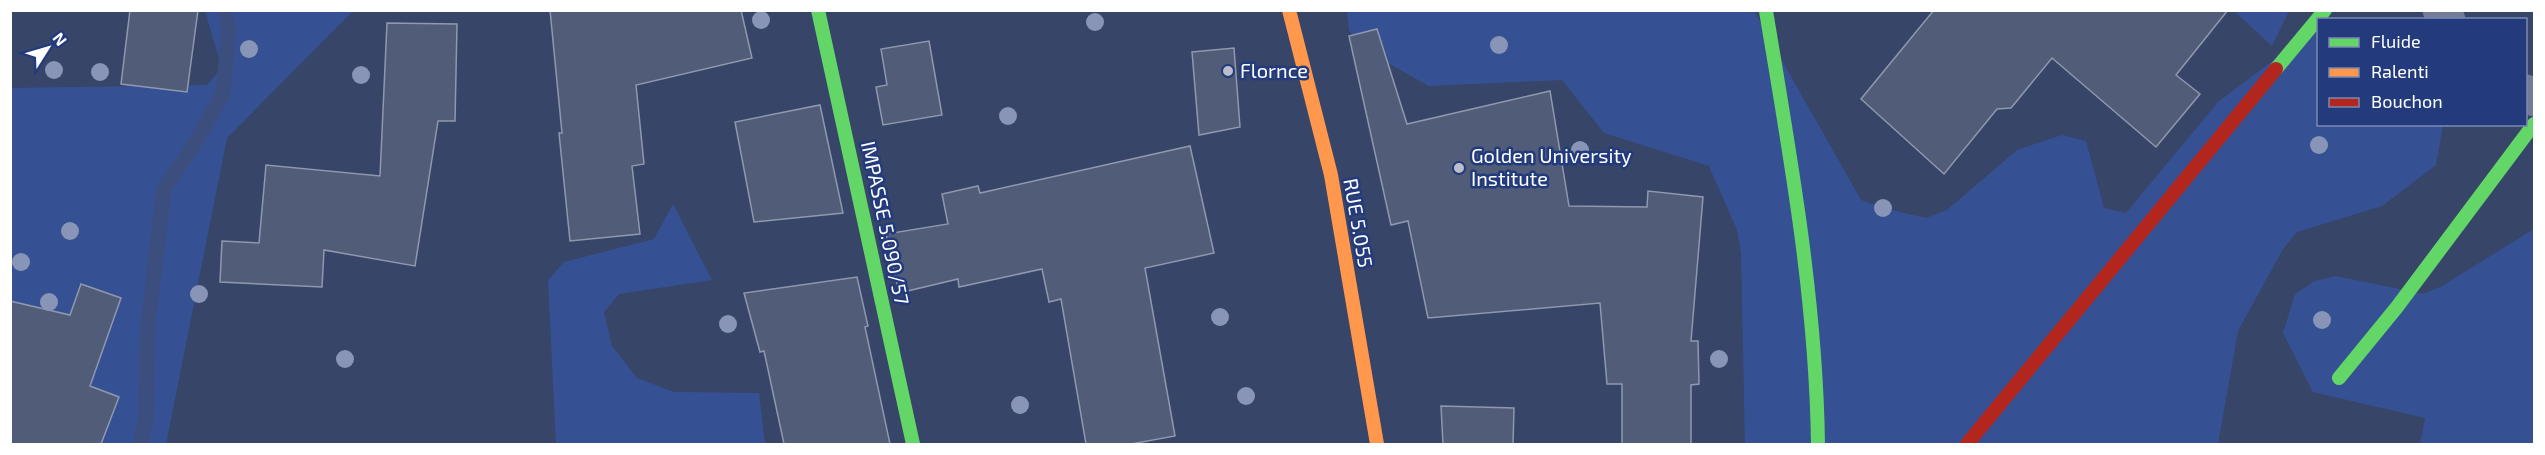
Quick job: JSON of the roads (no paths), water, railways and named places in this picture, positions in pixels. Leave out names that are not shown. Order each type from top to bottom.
[{"type":"street","name":"IMPASSE 5.090/57","points":[[818,10],[913,444]]},
{"type":"street","name":"RUE 5.055","points":[[1289,10],[1330,175],[1377,444]]},
{"type":"street","points":[[1766,11],[1812,297],[1819,386],[1818,444]]},
{"type":"street","points":[[1967,444],[2317,20]]},
{"type":"street","points":[[2339,378],[2397,307],[2535,124]]},
{"type":"waterway","points":[[140,444],[146,418],[148,324],[164,189],[197,140],[223,93],[229,29],[225,10]]},
{"type":"place","name":"Flornce","points":[[1228,71]]},
{"type":"place","name":"Golden University Institute","points":[[1459,168]]}]
